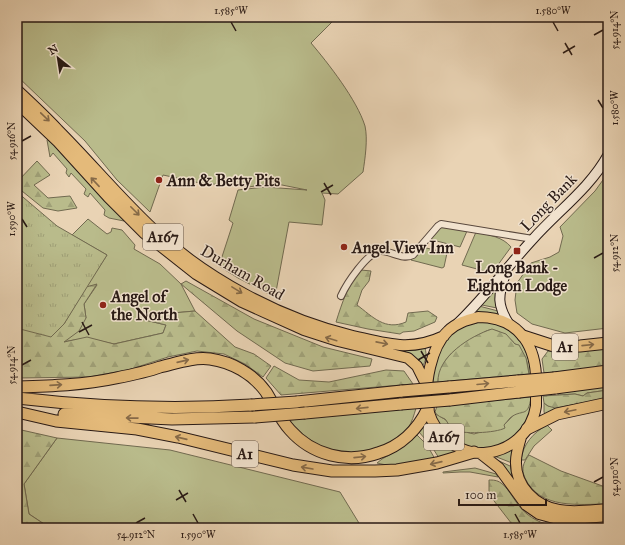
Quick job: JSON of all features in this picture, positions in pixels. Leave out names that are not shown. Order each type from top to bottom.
[{"type":"highway","name":"A1","points":[[523,336],[557,347],[608,343]]},
{"type":"highway","points":[[17,387],[70,385],[96,382],[132,375],[190,359],[218,360],[244,371],[259,384],[265,391],[283,422],[304,443],[322,452],[352,458],[372,456],[399,443],[410,435],[428,408]]},
{"type":"highway","name":"A1","points":[[555,383],[608,371]]},
{"type":"highway","name":"A1","points":[[17,411],[130,418],[255,417],[305,414],[450,400],[518,387],[555,383],[608,381]]},
{"type":"highway","name":"A1","points":[[17,398],[129,407],[218,407],[297,402],[448,387],[518,387]]},
{"type":"highway","points":[[524,433],[557,414],[608,403]]},
{"type":"highway","name":"A1","points":[[17,411],[56,421],[137,429],[164,434],[286,464],[332,471],[361,472],[397,470],[437,463],[477,453]]},
{"type":"main road","name":"Durham Road","points":[[17,90],[58,130],[109,185],[153,229],[198,266],[244,294],[286,314],[310,323],[344,334],[377,342],[408,346],[430,342],[444,336]]},
{"type":"main road","name":"Durham Road","points":[[17,103],[58,142],[108,197],[144,233],[196,274],[242,302],[304,330],[338,341],[408,358],[417,366],[427,386]]},
{"type":"main road","name":"Long Bank","points":[[457,324],[482,299],[533,239],[592,179],[608,156]]},
{"type":"main road","name":"Long Bank","points":[[508,268],[501,289],[499,303],[510,324]]},
{"type":"main road","name":"A167","points":[[608,509],[569,511],[558,510],[544,505],[532,497],[521,484],[517,472],[516,455],[536,406],[534,358],[531,349],[523,336],[510,324],[489,317],[478,317],[467,320],[448,330],[437,346],[432,359],[427,386],[428,408],[436,428],[445,439],[456,446],[477,453],[499,468],[526,505],[539,514],[560,520],[608,516]]},
{"type":"main road","name":"A167","points":[[477,453],[499,450],[511,445],[524,433]]},
{"type":"street","points":[[341,296],[355,272],[375,254],[381,251],[403,257],[409,256],[413,254],[438,226],[442,224],[533,239]]},
{"type":"green space","points":[[21,17],[337,17],[311,43],[341,82],[356,105],[361,116],[365,126],[366,137],[363,172],[338,194],[322,193],[325,200],[322,225],[289,222],[275,297],[238,278],[219,266],[233,223],[229,220],[238,190],[265,187],[307,190],[272,183],[249,187],[200,183],[163,175],[150,212],[117,180],[85,141],[17,76],[17,19]]},
{"type":"green space","points":[[49,138],[125,220],[124,221],[109,218],[104,215],[105,210],[90,193],[88,197],[84,194],[86,189],[71,173],[69,177],[66,173],[67,169],[53,153],[50,157],[47,140]]},
{"type":"green space","points":[[37,161],[50,175],[34,185],[48,198],[70,196],[77,208],[58,211],[43,208],[17,187],[17,182]]},
{"type":"green space","points":[[608,173],[608,328],[565,333],[532,324],[517,313],[515,300],[517,283],[531,263],[550,257],[559,252],[563,236],[560,227],[595,191]]},
{"type":"green space","points":[[17,192],[57,226],[107,255],[64,324],[51,337],[17,327]]},
{"type":"green space","points":[[88,219],[107,234],[111,232],[112,228],[122,230],[135,245],[134,249],[160,264],[181,284],[195,311],[140,316],[141,319],[166,325],[163,333],[114,344],[87,338],[62,342],[86,318],[84,304],[97,285],[86,287],[107,255],[72,235]]},
{"type":"green space","points":[[442,227],[467,231],[460,247],[429,239]]},
{"type":"green space","points":[[476,232],[491,235],[504,241],[511,247],[492,273],[462,265]]},
{"type":"green space","points":[[422,247],[447,253],[444,267],[442,268],[411,260]]},
{"type":"green space","points":[[361,270],[371,271],[369,281],[362,290],[357,305],[374,318],[385,324],[392,325],[406,322],[408,313],[428,311],[437,317],[435,322],[414,331],[403,332],[400,334],[336,322],[352,281]]},
{"type":"green space","points":[[501,280],[497,308],[482,305],[481,304]]},
{"type":"green space","points":[[186,281],[254,319],[323,347],[372,359],[370,366],[313,371],[285,363],[237,331],[181,284]]},
{"type":"green space","points":[[97,284],[84,304],[86,318],[79,331],[64,342],[87,337],[114,344],[163,333],[166,325],[141,319],[139,316],[195,311],[235,347],[254,354],[271,366],[263,377],[245,364],[224,354],[197,351],[168,357],[128,370],[89,377],[17,378],[17,327],[20,329],[64,324],[86,287]]},
{"type":"green space","points":[[479,306],[498,311],[499,315],[472,315]]},
{"type":"green space","points":[[482,322],[503,327],[511,331],[518,338],[527,354],[531,374],[529,374],[526,359],[516,345],[502,333],[488,330],[456,349],[445,361],[438,382],[433,382],[436,360],[445,342],[460,328],[470,324]]},
{"type":"green space","points":[[492,329],[506,334],[515,344],[519,345],[526,358],[529,374],[438,382],[439,373],[443,364],[456,349],[483,332]]},
{"type":"green space","points":[[388,348],[407,350],[425,348],[426,356],[422,367]]},
{"type":"green space","points":[[608,348],[608,367],[544,373],[542,359],[548,351]]},
{"type":"green space","points":[[274,366],[299,380],[329,382],[386,370],[404,371],[413,384],[281,395],[266,378]]},
{"type":"green space","points":[[608,386],[608,390],[587,393],[583,396],[575,394],[558,395],[558,393]]},
{"type":"green space","points":[[608,390],[608,398],[555,408],[544,403],[543,396],[575,394],[583,396],[587,393]]},
{"type":"green space","points":[[531,397],[530,415],[522,429],[512,438],[492,448],[473,448],[457,442],[444,431],[435,416],[436,414],[446,420],[452,429],[474,434],[504,425]]},
{"type":"green space","points":[[531,397],[530,404],[526,411],[510,418],[504,425],[505,428],[501,430],[478,433],[456,431],[451,428],[445,419],[435,412],[437,406]]},
{"type":"green space","points":[[592,402],[545,414],[544,412],[544,403],[548,406]]},
{"type":"green space","points":[[416,408],[408,428],[401,435],[383,446],[362,452],[341,452],[325,448],[308,438],[289,420]]},
{"type":"green space","points":[[426,420],[440,441],[458,453],[439,458],[419,432]]},
{"type":"green space","points":[[547,425],[552,430],[534,446],[525,460],[521,460],[526,444],[533,435]]},
{"type":"green space","points":[[17,429],[57,438],[24,484],[29,514],[50,528],[17,528]]},
{"type":"green space","points":[[417,435],[427,445],[435,459],[391,466],[377,463],[400,449]]},
{"type":"green space","points":[[57,438],[170,450],[340,492],[362,528],[50,528],[29,514],[24,484]]},
{"type":"green space","points":[[515,448],[512,463],[494,456]]},
{"type":"green space","points":[[529,455],[561,471],[608,488],[608,504],[561,503],[540,496],[532,488],[523,472],[523,466]]},
{"type":"green space","points":[[495,460],[512,466],[546,510],[542,512]]},
{"type":"green space","points":[[475,468],[496,474],[498,477],[470,472],[443,473],[443,472]]},
{"type":"green space","points":[[489,480],[501,483],[523,511],[536,520],[546,524],[566,527],[608,523],[608,528],[515,528],[491,497],[489,491]]},
{"type":"place","name":"Ann & Betty Pits","points":[[159,180]]},
{"type":"place","name":"Angel View Inn","points":[[344,247]]},
{"type":"place","name":"Long Bank - Eighton Lodge","points":[[517,251]]},
{"type":"place","name":"Angel of the North","points":[[103,305]]}]
